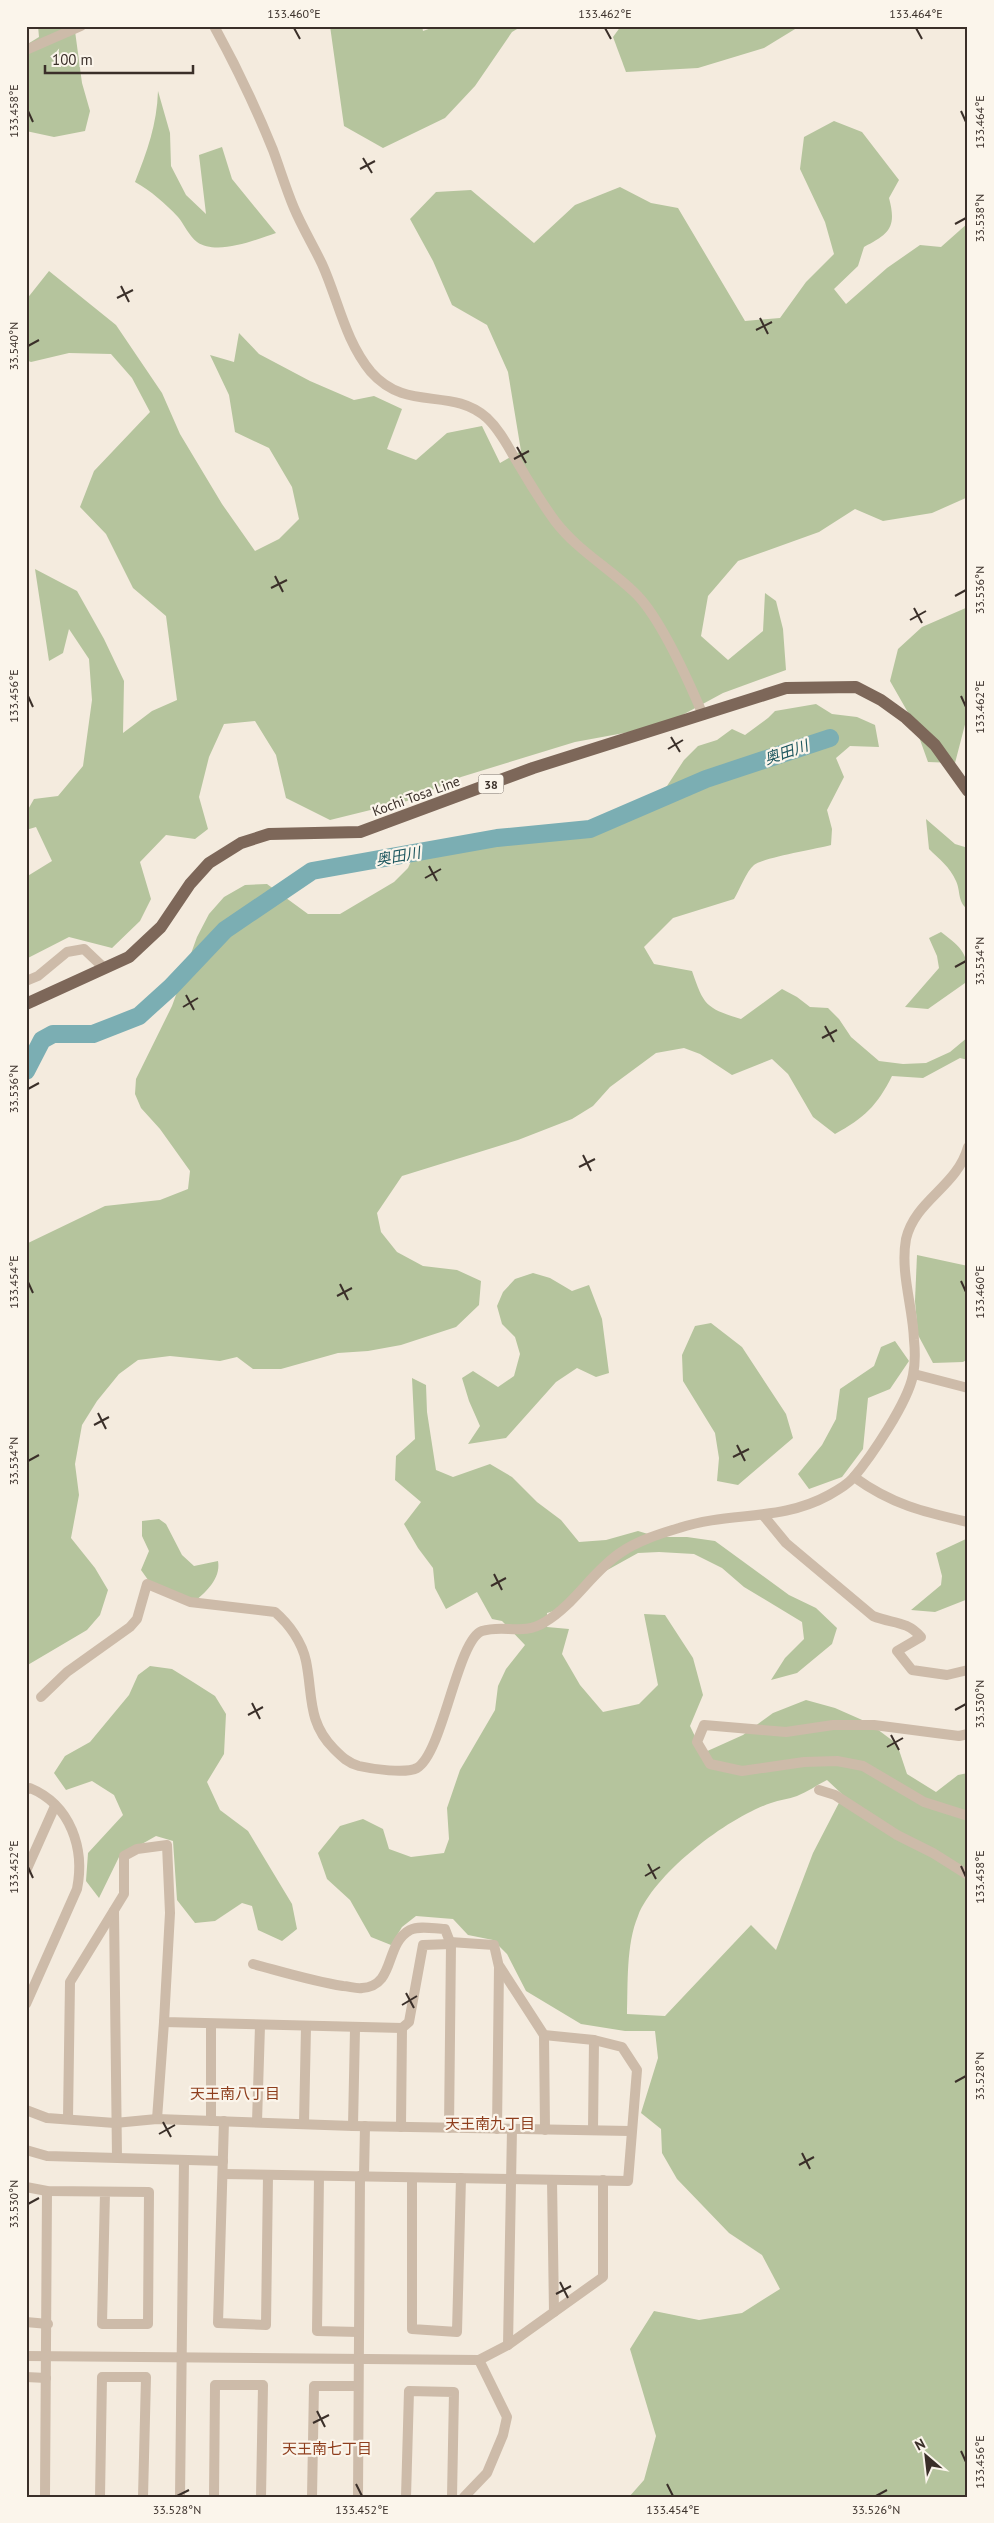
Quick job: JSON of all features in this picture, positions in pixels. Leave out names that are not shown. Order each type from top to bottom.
[{"type":"main road","name":"Kochi Tosa Line","points":[[26,1004],[103,967],[129,957],[161,928],[190,884],[209,863],[241,843],[269,834],[360,832],[533,768],[786,688],[856,687],[881,700],[906,718],[935,745],[968,791]]},
{"type":"street","points":[[26,50],[81,26]]},
{"type":"street","points":[[214,26],[260,120],[294,208],[322,266],[341,318],[372,372],[390,389],[401,394],[423,399],[449,400],[467,406],[486,417],[500,434],[557,523],[589,555],[636,593],[651,614],[688,680],[703,715]]},
{"type":"street","points":[[26,981],[38,976],[67,952],[84,948],[103,967]]},
{"type":"street","points":[[41,1697],[67,1672],[130,1627],[137,1619],[147,1584],[190,1602],[274,1612],[285,1620],[296,1637],[306,1660],[309,1694],[314,1719],[326,1741],[344,1759],[358,1766],[402,1771],[414,1770],[425,1762],[454,1687],[464,1655],[476,1634],[486,1630],[529,1630],[547,1621],[619,1554],[648,1538],[680,1527],[788,1512],[814,1504],[844,1487],[854,1477],[892,1420],[914,1374],[914,1339],[905,1259],[906,1240],[912,1222],[924,1205],[957,1173],[968,1147]]},
{"type":"street","points":[[914,1374],[968,1388]]},
{"type":"street","points":[[854,1477],[897,1504],[918,1511],[968,1522]]},
{"type":"street","points":[[763,1515],[786,1543],[873,1616],[912,1626],[921,1637],[897,1651],[912,1670],[947,1674],[968,1670]]},
{"type":"street","points":[[968,1734],[959,1736],[874,1725],[833,1725],[786,1732],[704,1725],[697,1742],[710,1764],[742,1771],[804,1762],[837,1761],[863,1766],[924,1802],[968,1816]]},
{"type":"street","points":[[26,1790],[30,1788],[38,1792],[55,1806],[75,1836],[80,1869],[76,1889],[26,2004]]},
{"type":"street","points":[[819,1790],[835,1795],[897,1835],[933,1853],[968,1875]]},
{"type":"street","points":[[26,1871],[55,1806]]},
{"type":"street","points":[[68,2119],[70,1982],[124,1894],[124,1856],[137,1849],[167,1845],[170,1913],[158,2119]]},
{"type":"street","points":[[114,1910],[115,2123],[117,2157]]},
{"type":"street","points":[[253,1964],[330,1984],[362,1988],[377,1984],[386,1975],[393,1948],[410,1930],[421,1928],[445,1929],[451,1943],[449,2128]]},
{"type":"street","points":[[164,2022],[355,2029],[402,2028],[409,2022],[423,1945],[451,1943],[494,1946],[499,1966],[498,2129]]},
{"type":"street","points":[[499,1966],[544,2035],[544,2130]]},
{"type":"street","points":[[211,2024],[211,2121]]},
{"type":"street","points":[[257,2122],[260,2026]]},
{"type":"street","points":[[304,2124],[306,2027]]},
{"type":"street","points":[[401,2127],[402,2028]]},
{"type":"street","points":[[353,2126],[355,2029]]},
{"type":"street","points":[[223,2174],[628,2181],[630,2131],[637,2070],[622,2047],[594,2040],[544,2035]]},
{"type":"street","points":[[593,2130],[594,2040]]},
{"type":"street","points":[[26,2110],[46,2118],[115,2123],[158,2119],[353,2126],[630,2131]]},
{"type":"street","points":[[224,2121],[218,2323],[266,2325],[268,2175]]},
{"type":"street","points":[[358,2497],[359,2332],[362,2176],[365,2126]]},
{"type":"street","points":[[508,2345],[509,2178],[512,2129]]},
{"type":"street","points":[[26,2150],[47,2156],[223,2161]]},
{"type":"street","points":[[180,2497],[184,2161]]},
{"type":"street","points":[[319,2176],[317,2331],[359,2332]]},
{"type":"street","points":[[412,2178],[412,2329],[457,2332],[461,2178]]},
{"type":"street","points":[[552,2180],[554,2312]]},
{"type":"street","points":[[26,2356],[479,2360],[508,2345],[603,2278],[603,2180]]},
{"type":"street","points":[[26,2187],[47,2191],[149,2192],[148,2324],[102,2324],[105,2192]]},
{"type":"street","points":[[45,2497],[48,2324],[47,2191]]},
{"type":"street","points":[[26,2322],[48,2324]]},
{"type":"street","points":[[464,2497],[487,2473],[503,2435],[507,2417],[479,2360]]},
{"type":"street","points":[[26,2377],[46,2378]]},
{"type":"street","points":[[100,2497],[102,2377],[146,2377],[143,2497]]},
{"type":"street","points":[[214,2497],[215,2385],[263,2385],[261,2497]]},
{"type":"street","points":[[312,2497],[314,2386],[358,2386]]},
{"type":"street","points":[[406,2497],[409,2391],[454,2392],[452,2497]]},
{"type":"green space","points":[[38,26],[84,26],[75,31],[82,83],[90,111],[85,131],[54,137],[26,131],[26,45],[39,37]]},
{"type":"green space","points":[[330,26],[422,26],[423,31],[437,26],[522,26],[512,32],[475,86],[445,118],[383,148],[344,126]]},
{"type":"green space","points":[[621,26],[800,26],[764,48],[698,68],[626,72],[613,37]]},
{"type":"green space","points":[[158,91],[170,133],[171,166],[186,195],[206,214],[199,155],[222,147],[232,179],[276,233],[247,243],[225,247],[205,246],[194,239],[178,217],[163,202],[135,182],[151,138],[156,115]]},
{"type":"green space","points":[[834,121],[862,132],[899,180],[889,198],[892,216],[889,229],[880,238],[864,247],[858,266],[834,289],[846,304],[887,268],[920,245],[941,247],[968,223],[968,497],[932,513],[883,521],[855,509],[819,532],[738,561],[708,596],[701,636],[728,660],[763,631],[765,593],[776,601],[783,629],[786,670],[723,693],[662,726],[575,742],[461,777],[407,801],[330,820],[286,798],[276,755],[255,721],[224,724],[209,757],[199,797],[208,829],[195,839],[166,835],[140,862],[151,899],[140,921],[112,948],[69,937],[26,959],[26,877],[52,861],[36,827],[26,830],[26,813],[34,799],[58,796],[83,766],[92,700],[89,659],[69,629],[63,653],[49,661],[35,569],[77,591],[104,639],[124,681],[123,733],[152,711],[177,700],[166,616],[133,588],[106,534],[80,507],[94,471],[150,412],[132,378],[111,354],[69,353],[31,362],[26,360],[26,300],[49,271],[116,325],[162,393],[180,434],[222,504],[255,551],[279,539],[299,519],[292,487],[269,448],[235,432],[229,395],[210,355],[234,362],[239,333],[259,354],[310,381],[354,400],[374,396],[402,409],[387,449],[416,460],[447,433],[482,426],[500,463],[521,451],[508,372],[487,325],[452,305],[433,261],[410,219],[436,192],[471,190],[534,243],[575,205],[620,187],[651,203],[678,208],[745,321],[780,318],[806,282],[834,254],[825,222],[800,169],[804,137]]},
{"type":"green space","points":[[968,607],[968,713],[955,763],[928,762],[914,723],[890,681],[898,649],[922,627]]},
{"type":"green space","points":[[816,704],[832,714],[857,717],[875,725],[879,747],[850,746],[836,758],[844,777],[827,810],[832,829],[831,845],[759,862],[751,868],[734,899],[673,918],[644,947],[654,964],[692,971],[704,999],[720,1012],[741,1019],[782,989],[810,1007],[828,1008],[839,1019],[851,1037],[879,1061],[903,1064],[926,1063],[950,1052],[968,1037],[968,1060],[960,1058],[923,1078],[892,1076],[881,1095],[869,1110],[862,1117],[835,1134],[813,1117],[788,1074],[772,1059],[732,1075],[700,1054],[684,1048],[656,1053],[610,1087],[593,1106],[572,1119],[518,1140],[402,1176],[377,1213],[381,1232],[397,1252],[423,1266],[457,1270],[481,1281],[479,1305],[456,1327],[401,1345],[368,1351],[338,1353],[281,1369],[253,1369],[237,1357],[220,1361],[170,1356],[138,1360],[119,1374],[97,1401],[82,1425],[75,1464],[79,1495],[71,1538],[95,1568],[108,1590],[100,1615],[87,1630],[26,1666],[26,1244],[105,1206],[160,1200],[188,1189],[190,1171],[160,1129],[141,1108],[135,1094],[136,1079],[172,1006],[197,937],[209,914],[224,897],[245,885],[267,884],[308,914],[340,914],[394,882],[408,868],[418,846],[456,844],[511,836],[570,835],[613,821],[667,786],[684,760],[698,746],[717,740],[732,729],[745,735],[775,711]]},
{"type":"green space","points":[[926,819],[955,844],[968,848],[968,910],[962,903],[954,876],[929,849]]},
{"type":"green space","points":[[941,932],[954,942],[966,959],[967,974],[965,983],[928,1009],[905,1007],[939,968],[937,956],[929,938]]},
{"type":"green space","points":[[917,1255],[968,1266],[968,1359],[963,1362],[933,1363],[918,1335],[915,1301]]},
{"type":"green space","points":[[533,1273],[550,1278],[572,1291],[589,1285],[602,1319],[609,1373],[596,1377],[577,1368],[556,1382],[506,1438],[468,1444],[480,1426],[469,1401],[462,1378],[473,1371],[498,1387],[514,1376],[520,1354],[515,1337],[502,1324],[497,1306],[503,1292],[515,1279]]},
{"type":"green space","points":[[711,1323],[742,1347],[786,1414],[793,1438],[738,1485],[717,1481],[719,1458],[715,1433],[683,1381],[682,1355],[695,1326]]},
{"type":"green space","points":[[895,1341],[909,1361],[890,1389],[868,1398],[863,1449],[842,1477],[809,1489],[798,1474],[822,1445],[836,1419],[840,1389],[874,1366],[881,1347]]},
{"type":"green space","points":[[412,1378],[426,1385],[427,1412],[436,1470],[453,1477],[490,1464],[512,1477],[537,1502],[561,1520],[579,1542],[606,1540],[638,1531],[658,1537],[687,1537],[715,1541],[789,1595],[816,1608],[837,1628],[832,1644],[797,1673],[771,1680],[785,1658],[804,1639],[802,1622],[744,1587],[722,1568],[694,1554],[638,1553],[593,1578],[571,1606],[547,1613],[547,1627],[569,1629],[562,1654],[580,1685],[603,1712],[639,1704],[658,1685],[644,1614],[665,1615],[693,1658],[703,1695],[690,1726],[703,1753],[743,1735],[773,1713],[806,1700],[835,1708],[869,1723],[897,1744],[907,1774],[936,1792],[958,1775],[968,1773],[968,2497],[629,2497],[644,2480],[656,2436],[630,2349],[654,2311],[699,2320],[742,2313],[780,2289],[762,2255],[729,2233],[677,2179],[662,2153],[661,2129],[641,2113],[658,2058],[655,2031],[625,2031],[581,2024],[526,1991],[507,1954],[493,1940],[468,1935],[453,1919],[416,1916],[402,1927],[391,1945],[371,1937],[350,1900],[327,1879],[318,1853],[340,1826],[363,1819],[383,1829],[389,1849],[411,1857],[444,1853],[449,1839],[447,1808],[460,1770],[495,1710],[498,1686],[506,1669],[525,1645],[502,1621],[492,1619],[477,1592],[446,1609],[435,1588],[433,1568],[418,1548],[404,1524],[421,1502],[395,1480],[396,1456],[415,1439]],"holes":[[[827,1780],[843,1795],[813,1853],[776,1950],[751,1925],[665,2016],[627,2014],[628,1965],[634,1927],[647,1899],[676,1865],[714,1834],[753,1810],[797,1796]]]},
{"type":"green space","points":[[159,1519],[166,1524],[182,1555],[194,1566],[218,1561],[217,1574],[212,1585],[193,1603],[151,1584],[141,1570],[149,1551],[142,1536],[142,1521]]},
{"type":"green space","points":[[968,1538],[968,1599],[935,1612],[911,1610],[941,1585],[942,1576],[936,1553]]},
{"type":"green space","points":[[150,1666],[172,1669],[193,1682],[215,1696],[226,1714],[224,1754],[207,1782],[220,1810],[248,1831],[292,1904],[297,1929],[282,1941],[258,1930],[252,1906],[242,1903],[215,1921],[195,1923],[177,1900],[173,1841],[156,1836],[119,1857],[99,1898],[86,1881],[88,1853],[123,1815],[114,1795],[92,1781],[66,1790],[54,1773],[65,1756],[90,1742],[129,1695],[138,1675]]},
{"type":"waterway","name":"奥田川","points":[[26,1071],[42,1040],[53,1034],[93,1034],[139,1016],[171,987],[225,930],[312,871],[497,838],[590,829],[706,779],[830,738]]},
{"type":"district","name":"天王南八丁目","points":[[235,2093]]},
{"type":"district","name":"天王南九丁目","points":[[490,2123]]},
{"type":"district","name":"天王南七丁目","points":[[327,2448]]}]
